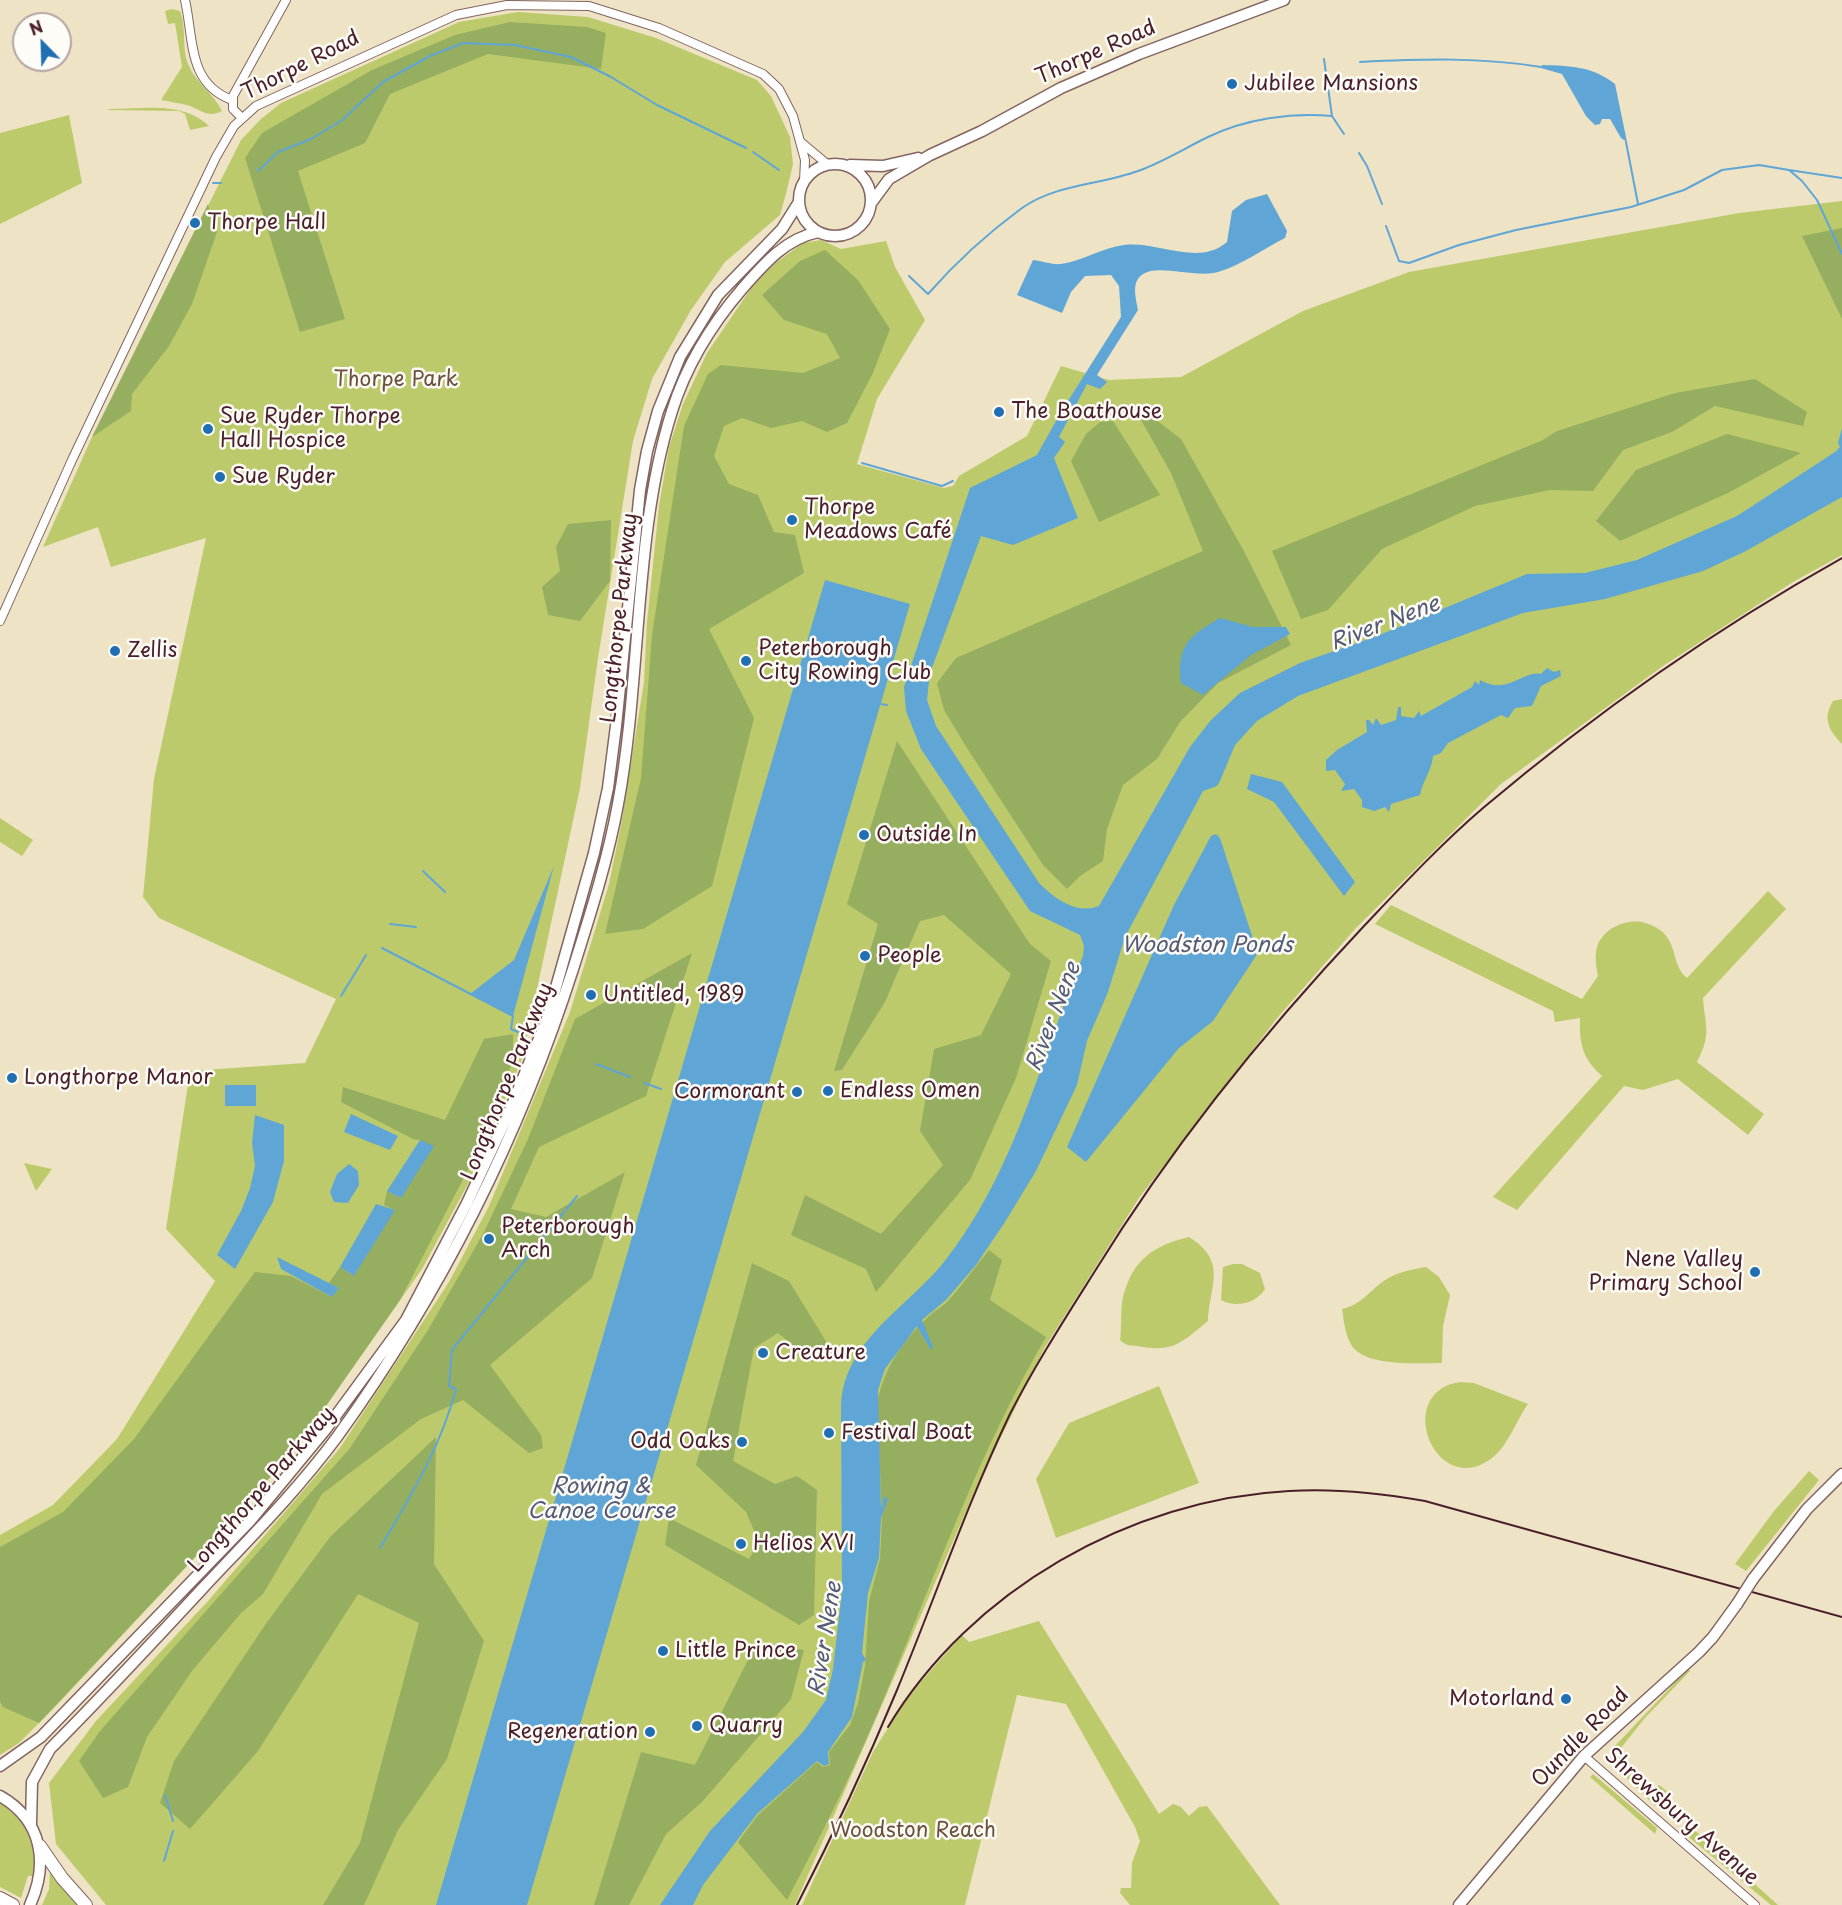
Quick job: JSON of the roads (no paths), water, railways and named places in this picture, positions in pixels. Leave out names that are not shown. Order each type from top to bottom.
[{"type":"highway","points":[[40,1846],[62,1878],[86,1905]]},
{"type":"highway","points":[[0,1898],[13,1905]]},
{"type":"main road","name":"Thorpe Road","points":[[872,202],[889,179],[930,155],[1100,70],[1284,0]]},
{"type":"main road","name":"Thorpe Road","points":[[846,165],[883,166],[930,155]]},
{"type":"main road","points":[[827,164],[846,165],[866,179],[872,202],[868,216],[855,231],[836,237],[818,232],[806,222],[799,202],[804,182],[810,174],[827,164]]},
{"type":"main road","name":"Longthorpe Parkway","points":[[0,1766],[41,1737],[250,1521],[326,1429],[406,1320],[467,1203],[508,1115],[547,1019],[594,853],[608,788],[616,726],[640,490],[647,451],[658,411],[680,357],[718,295],[782,229],[799,202]]},
{"type":"main road","name":"Longthorpe Parkway","points":[[31,1824],[32,1782],[50,1749],[259,1529],[334,1440],[414,1324],[480,1204],[552,1036],[602,880],[618,803],[629,730],[652,489],[673,407],[699,350],[729,305],[766,261],[799,236],[818,232]]},
{"type":"main road","name":"Oundle Road","points":[[1459,1905],[1584,1756],[1713,1637],[1753,1579],[1807,1509],[1842,1474]]},
{"type":"main road","points":[[0,1796],[16,1807],[31,1824],[40,1846],[42,1861],[36,1891],[30,1905]]},
{"type":"street","points":[[185,0],[194,62],[214,90],[232,100]]},
{"type":"street","points":[[242,118],[233,109],[232,100],[286,0]]},
{"type":"street","name":"Thorpe Road","points":[[0,621],[72,460],[216,157],[242,118],[256,106],[276,95],[456,15],[507,5],[562,4],[601,8],[633,18],[763,74],[784,95],[805,160],[804,182]]},
{"type":"street","points":[[801,143],[827,164]]},
{"type":"street","name":"Shrewsbury Avenue","points":[[1584,1756],[1755,1905]]},
{"type":"water","points":[[1542,65],[1589,70],[1615,84],[1627,142],[1621,138],[1610,119],[1602,119],[1600,124],[1595,125],[1586,116],[1562,74],[1541,68]]},
{"type":"water","points":[[1267,194],[1287,231],[1285,238],[1244,261],[1218,272],[1200,274],[1160,270],[1145,273],[1137,280],[1135,295],[1138,310],[1097,375],[1107,382],[1100,389],[1087,384],[1059,437],[1065,442],[1054,458],[1078,518],[1013,545],[981,536],[930,673],[927,700],[936,726],[1039,883],[1066,903],[1082,908],[1099,906],[1190,747],[1211,720],[1240,693],[1300,663],[1377,636],[1527,574],[1585,573],[1637,560],[1737,516],[1835,452],[1840,447],[1838,443],[1842,428],[1842,497],[1744,552],[1703,571],[1605,599],[1523,613],[1298,696],[1257,721],[1235,745],[1217,786],[1203,791],[1125,937],[1108,992],[1087,1041],[1077,1085],[1036,1171],[976,1265],[946,1300],[922,1320],[933,1347],[931,1350],[917,1326],[885,1369],[878,1390],[881,1508],[884,1497],[888,1498],[881,1518],[879,1558],[868,1593],[862,1653],[866,1660],[863,1662],[852,1717],[828,1752],[829,1764],[824,1766],[817,1761],[757,1814],[703,1885],[693,1905],[660,1905],[710,1831],[803,1732],[826,1700],[833,1669],[842,1591],[841,1407],[844,1384],[865,1344],[944,1262],[990,1190],[1024,1114],[1083,956],[1084,946],[1080,935],[1030,911],[921,749],[906,711],[904,687],[970,488],[1037,455],[1061,412],[1121,317],[1119,286],[1111,275],[1085,276],[1071,292],[1062,313],[1017,295],[1033,260],[1061,264],[1124,245],[1151,246],[1191,253],[1216,249],[1227,242],[1232,211],[1246,200]]},
{"type":"water","name":"Rowing & Canoe Course","points":[[825,580],[910,604],[527,1905],[436,1905]]},
{"type":"water","points":[[1220,618],[1253,627],[1286,627],[1290,634],[1251,655],[1203,695],[1181,683],[1181,660],[1187,643],[1193,636]]},
{"type":"water","points":[[1547,668],[1554,672],[1560,670],[1561,676],[1541,686],[1532,706],[1515,708],[1508,718],[1501,715],[1448,743],[1441,753],[1433,756],[1420,795],[1391,804],[1389,812],[1385,807],[1374,811],[1362,807],[1362,800],[1354,789],[1341,791],[1345,784],[1335,770],[1326,771],[1326,760],[1337,750],[1367,732],[1366,720],[1373,725],[1376,718],[1381,725],[1396,720],[1398,707],[1401,707],[1401,716],[1414,718],[1419,711],[1421,716],[1472,687],[1475,681],[1479,685],[1480,680],[1490,684],[1507,684],[1534,674],[1541,674]]},
{"type":"water","points":[[1251,774],[1282,782],[1355,882],[1344,896],[1274,802],[1247,789]]},
{"type":"water","name":"Woodston Ponds","points":[[1216,834],[1220,838],[1256,948],[1256,956],[1213,1021],[1178,1049],[1086,1162],[1067,1147],[1174,905],[1211,836]]},
{"type":"water","points":[[554,866],[513,1016],[470,994],[514,960]]},
{"type":"water","points":[[225,1085],[256,1085],[256,1106],[225,1106]]},
{"type":"water","points":[[351,1114],[398,1136],[390,1150],[344,1132]]},
{"type":"water","points":[[255,1115],[284,1125],[284,1161],[273,1202],[235,1269],[217,1255],[241,1211],[250,1188],[255,1166],[252,1143]]},
{"type":"water","points":[[420,1140],[434,1146],[401,1198],[387,1191]]},
{"type":"water","points":[[349,1164],[358,1171],[359,1185],[348,1203],[334,1202],[330,1192],[337,1174]]},
{"type":"water","points":[[376,1204],[395,1210],[354,1276],[340,1267]]},
{"type":"water","points":[[277,1257],[339,1288],[332,1297],[281,1269]]},
{"type":"waterway","points":[[258,171],[278,152],[311,139],[341,121],[383,82],[430,56],[463,43],[515,45],[571,57],[611,77],[657,105],[746,148]]},
{"type":"waterway","points":[[1324,59],[1332,116]]},
{"type":"waterway","points":[[1360,62],[1474,60],[1541,67]]},
{"type":"waterway","points":[[909,276],[928,294],[985,238],[1035,200],[1064,189],[1138,171],[1208,137],[1237,126],[1285,116],[1332,116],[1344,134]]},
{"type":"waterway","points":[[1626,142],[1638,204]]},
{"type":"waterway","points":[[753,152],[779,170]]},
{"type":"waterway","points":[[1359,153],[1367,166],[1382,204]]},
{"type":"waterway","points":[[1386,226],[1399,261],[1409,263],[1459,245],[1516,230],[1631,207],[1684,190],[1722,170],[1759,165],[1789,170],[1802,181],[1817,200],[1842,254]]},
{"type":"waterway","points":[[1789,170],[1842,178]]},
{"type":"waterway","points":[[213,183],[221,183]]},
{"type":"waterway","points":[[862,463],[942,486],[953,481]]},
{"type":"waterway","points":[[881,704],[887,705]]},
{"type":"waterway","points":[[423,871],[445,892]]},
{"type":"waterway","points":[[390,924],[416,927]]},
{"type":"waterway","points":[[382,948],[513,1016],[511,1029],[520,1033]]},
{"type":"waterway","points":[[341,996],[366,955]]},
{"type":"waterway","points":[[596,1064],[630,1077]]},
{"type":"waterway","points":[[644,1083],[661,1089]]},
{"type":"waterway","points":[[380,1548],[424,1471],[442,1432],[456,1389],[449,1386],[452,1350],[577,1196]]},
{"type":"waterway","points":[[165,1795],[173,1821]]},
{"type":"waterway","points":[[164,1861],[173,1831]]},
{"type":"railway","points":[[797,1905],[886,1717],[965,1517],[1010,1414],[1051,1341],[1155,1179],[1221,1091],[1291,1007],[1364,926],[1437,851],[1483,808],[1568,739],[1657,674],[1748,614],[1842,558]]},
{"type":"railway","points":[[888,1727],[922,1678],[963,1633],[1009,1594],[1060,1561],[1114,1533],[1171,1512],[1230,1498],[1289,1491],[1340,1491],[1425,1501],[1842,1617]]},
{"type":"place","name":"Jubilee Mansions","points":[[1232,84]]},
{"type":"place","name":"Thorpe Hall","points":[[195,223]]},
{"type":"place","name":"The Boathouse","points":[[999,412]]},
{"type":"place","name":"Sue Ryder Thorpe Hall Hospice","points":[[208,429]]},
{"type":"place","name":"Sue Ryder","points":[[220,477]]},
{"type":"place","name":"Thorpe Meadows Café","points":[[792,520]]},
{"type":"place","name":"Zellis","points":[[115,651]]},
{"type":"place","name":"Peterborough City Rowing Club","points":[[746,661]]},
{"type":"place","name":"Outside In","points":[[864,835]]},
{"type":"place","name":"People","points":[[865,956]]},
{"type":"place","name":"Untitled, 1989","points":[[591,995]]},
{"type":"place","name":"Longthorpe Manor","points":[[12,1078]]},
{"type":"place","name":"Endless Omen","points":[[828,1091]]},
{"type":"place","name":"Cormorant","points":[[797,1092]]},
{"type":"place","name":"Peterborough Arch","points":[[489,1239]]},
{"type":"place","name":"Nene Valley Primary School","points":[[1755,1272]]},
{"type":"place","name":"Creature","points":[[763,1353]]},
{"type":"place","name":"Festival Boat","points":[[829,1433]]},
{"type":"place","name":"Odd Oaks","points":[[742,1442]]},
{"type":"place","name":"Helios XVI","points":[[741,1544]]},
{"type":"place","name":"Little Prince","points":[[663,1651]]},
{"type":"place","name":"Motorland","points":[[1566,1699]]},
{"type":"place","name":"Quarry","points":[[697,1726]]},
{"type":"place","name":"Regeneration","points":[[650,1732]]},
{"type":"park label","name":"Thorpe Park","points":[[396,380]]},
{"type":"park label","name":"Woodston Reach","points":[[913,1831]]},
{"type":"water label","name":"River Nene","points":[[1385,624]]},
{"type":"water label","name":"River Nene","points":[[1054,1017]]},
{"type":"water label","name":"River Nene","points":[[826,1639]]}]
